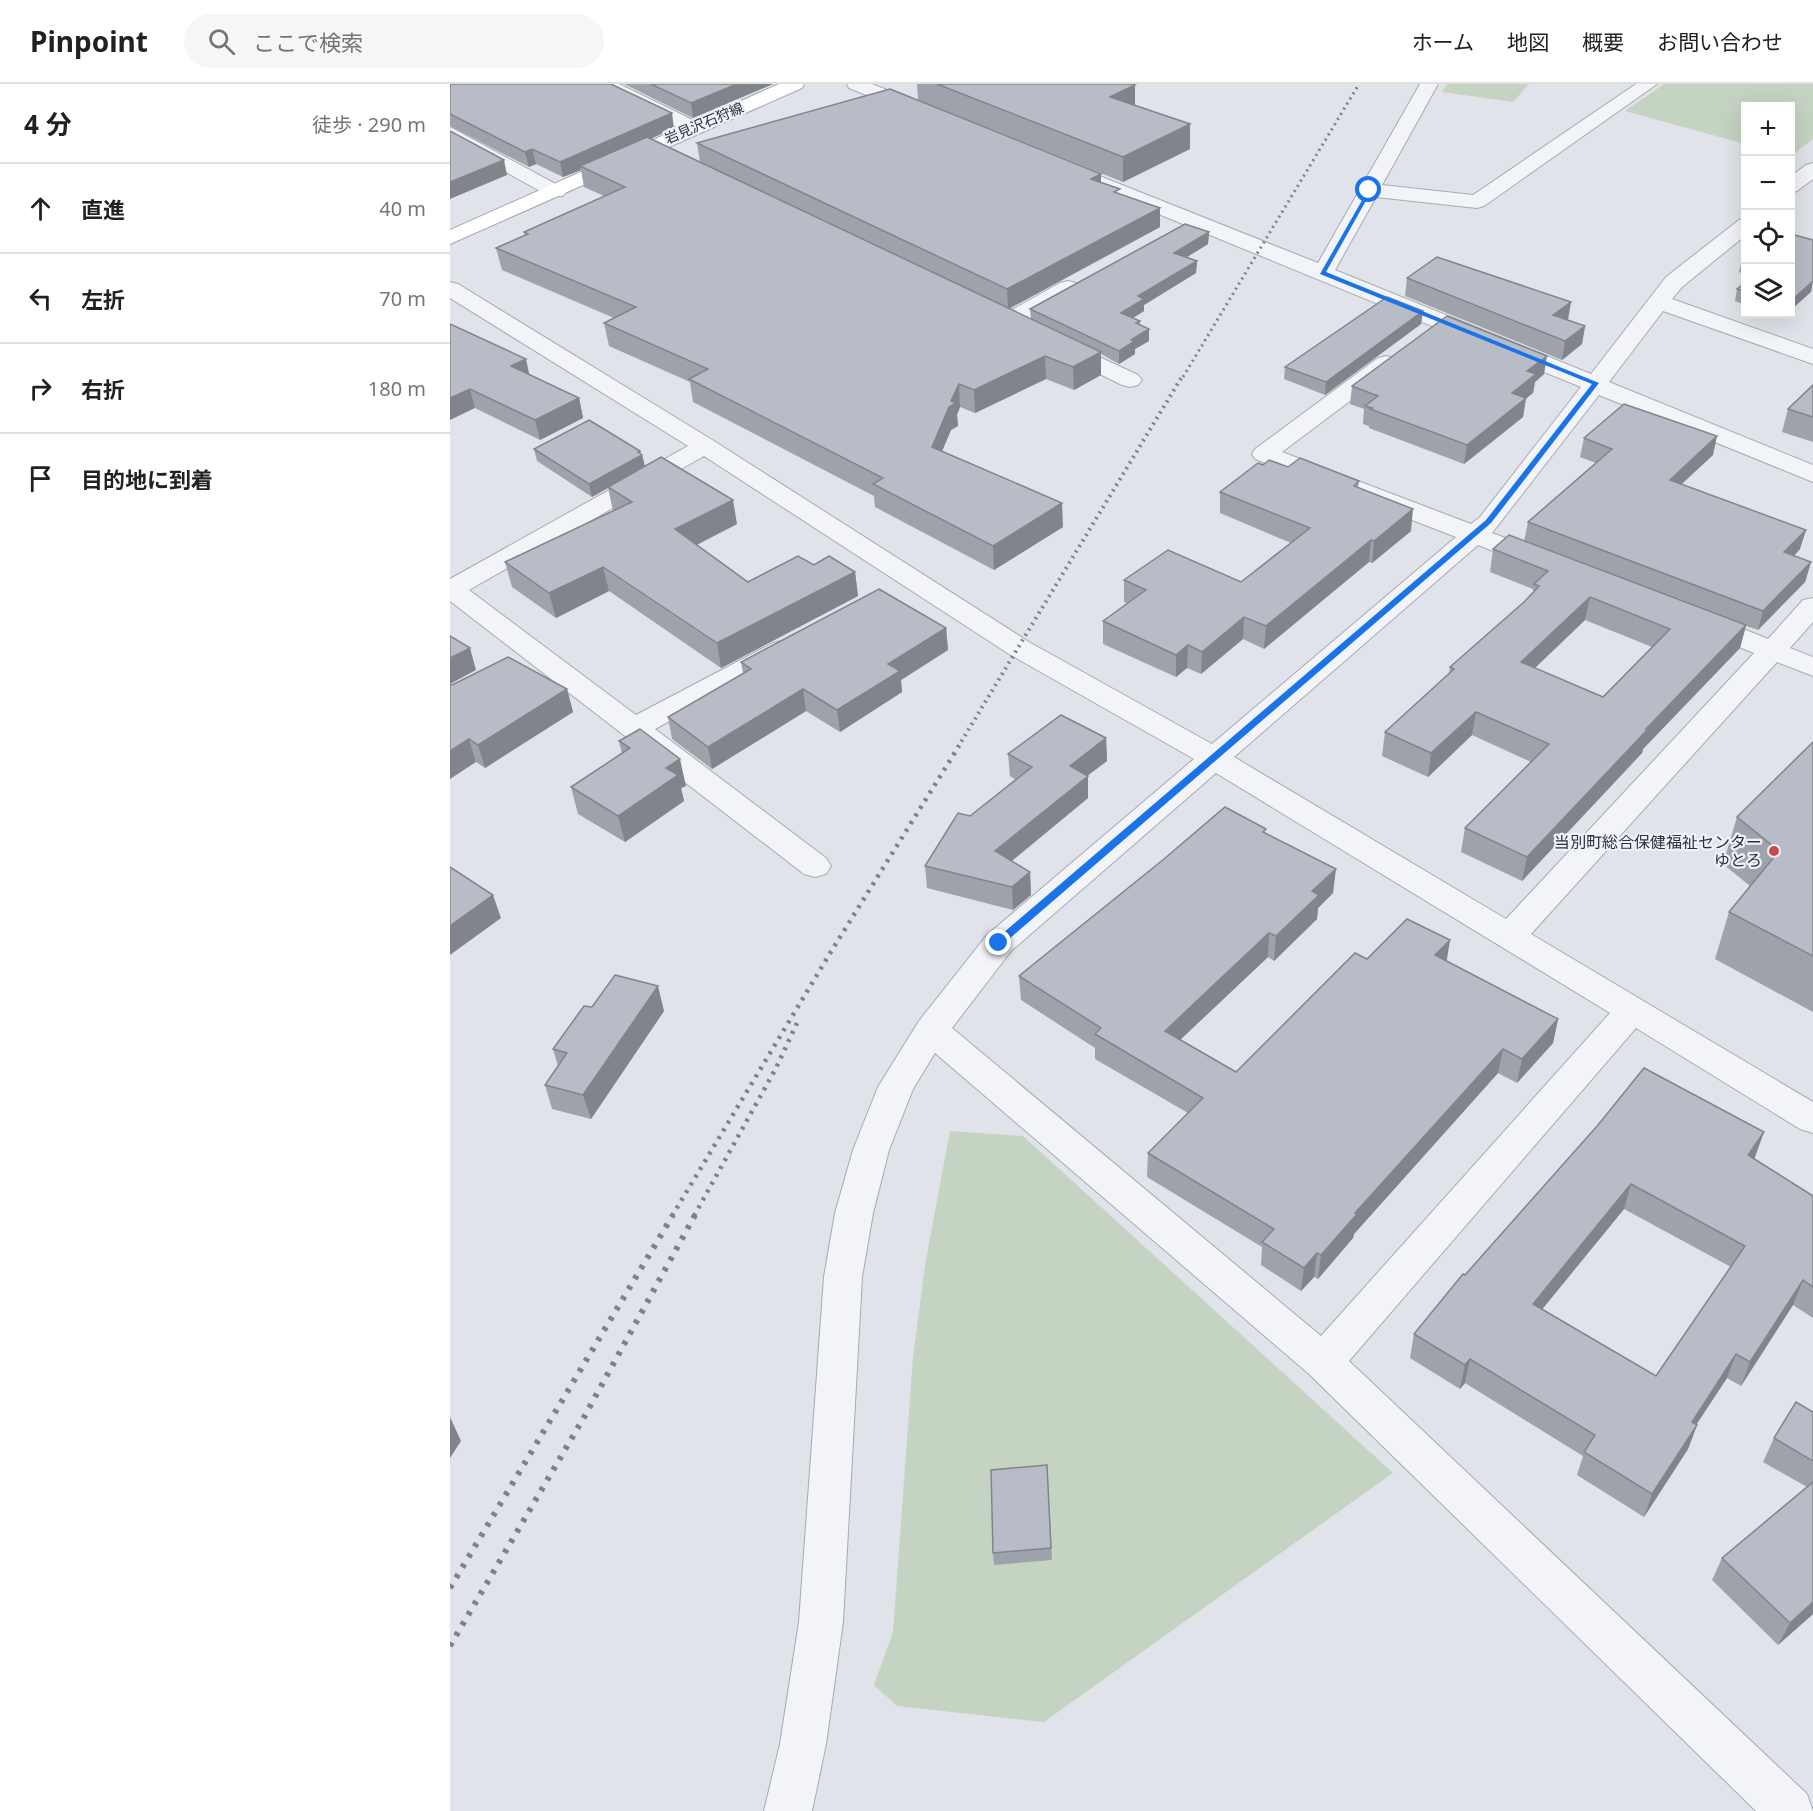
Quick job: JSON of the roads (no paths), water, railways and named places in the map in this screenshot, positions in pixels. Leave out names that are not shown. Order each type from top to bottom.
[{"type":"main road","name":"岩見沢石狩線","points":[[450,238],[556,192],[649,147],[795,84]]},
{"type":"street","points":[[604,84],[694,128]]},
{"type":"street","points":[[856,84],[932,115]]},
{"type":"street","points":[[1323,273],[1429,84]]},
{"type":"street","points":[[1369,190],[1477,202],[1648,84]]},
{"type":"street","points":[[450,133],[556,192]]},
{"type":"street","points":[[649,147],[670,157]]},
{"type":"street","points":[[1061,168],[1323,273],[1424,335],[1596,383],[1813,474]]},
{"type":"street","points":[[1795,184],[1813,169]]},
{"type":"street","points":[[1171,232],[1191,221]]},
{"type":"street","points":[[788,1811],[803,1744],[821,1622],[843,1277],[854,1213],[871,1150],[896,1087],[931,1030],[999,943],[1489,522],[1674,282],[1741,228]]},
{"type":"street","points":[[1009,321],[1090,277]]},
{"type":"street","points":[[450,289],[705,446],[901,586],[1019,648],[1214,758],[1813,1119]]},
{"type":"street","points":[[1658,302],[1813,357]]},
{"type":"street","points":[[988,311],[1130,380]]},
{"type":"street","points":[[1424,335],[1264,454],[1563,569]]},
{"type":"street","points":[[705,446],[450,588],[815,866]]},
{"type":"street","points":[[1510,936],[1813,606]]},
{"type":"street","points":[[1685,615],[1774,649],[1813,667]]},
{"type":"street","points":[[634,728],[809,635]]},
{"type":"street","points":[[506,668],[535,653]]},
{"type":"street","points":[[1323,1362],[1632,1010]]},
{"type":"street","points":[[931,1030],[1323,1362],[1790,1811]]},
{"type":"railway","points":[[1183,377],[1359,84]]},
{"type":"railway","points":[[958,747],[1183,375]]},
{"type":"railway","points":[[672,1216],[832,950],[959,746]]},
{"type":"railway","points":[[694,1216],[776,1068],[797,1023]]},
{"type":"railway","points":[[450,1588],[673,1215]]},
{"type":"railway","points":[[450,1646],[583,1419],[695,1215]]},
{"type":"place","name":"当別町総合保健福祉センター ゆとろ","points":[[1774,851]]}]
